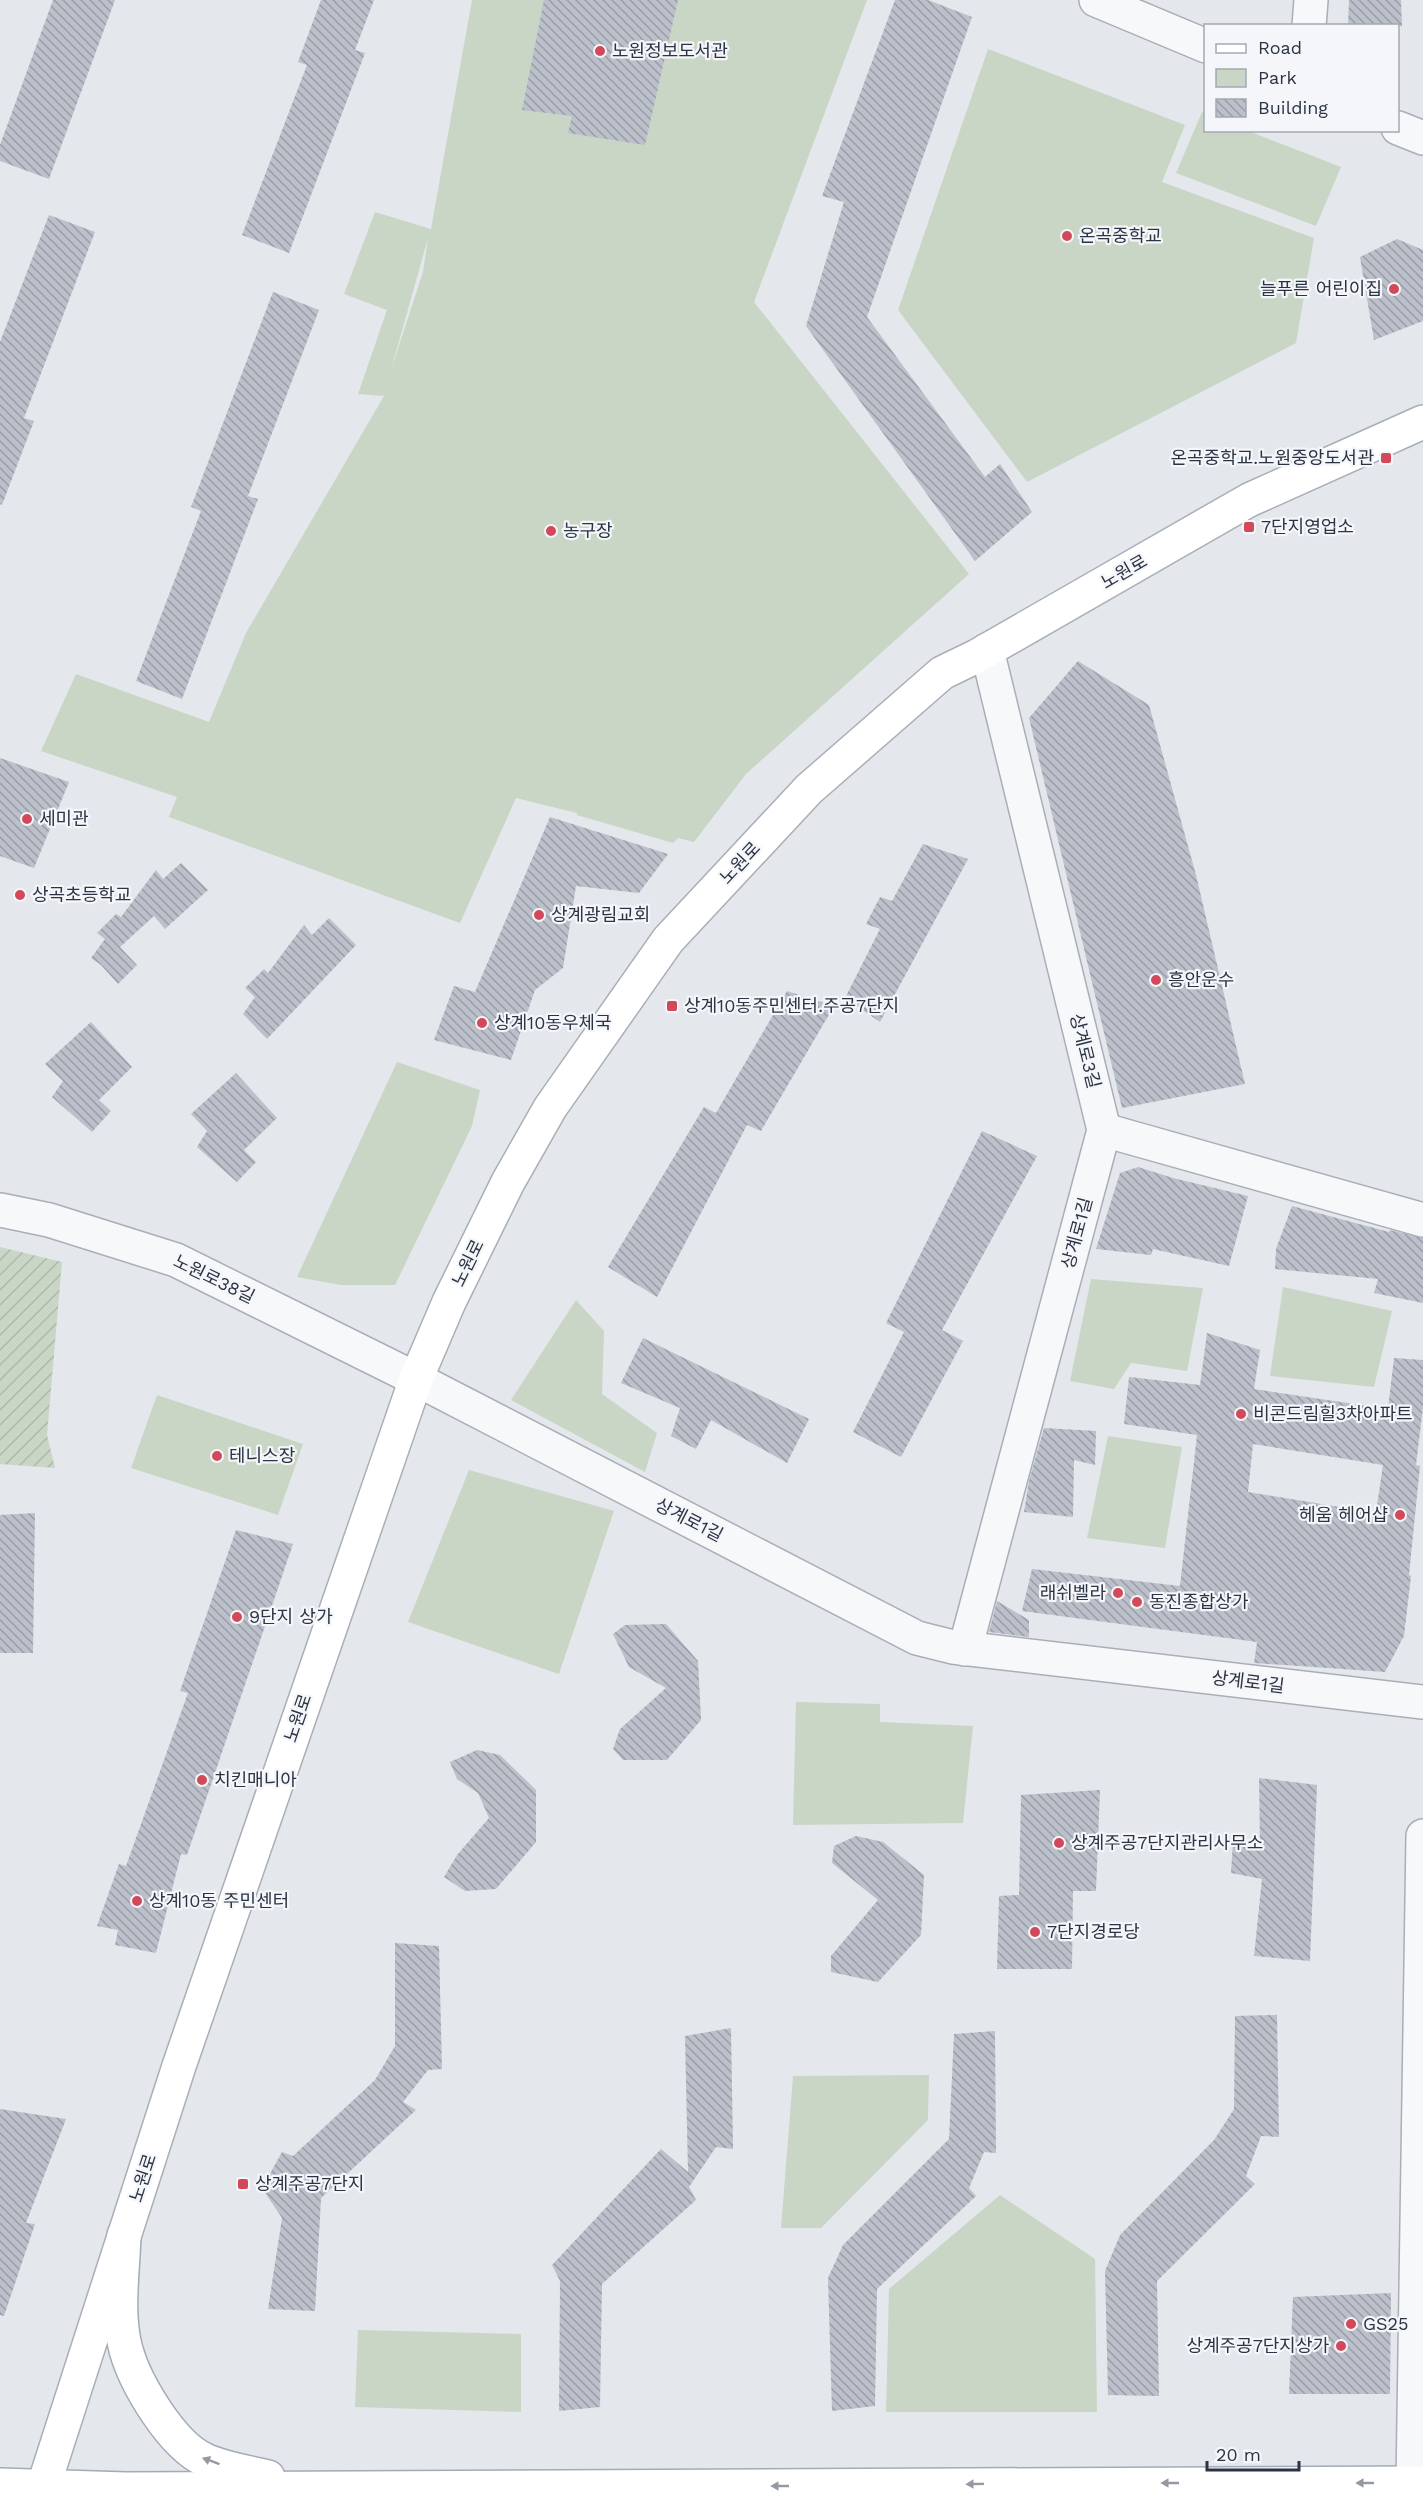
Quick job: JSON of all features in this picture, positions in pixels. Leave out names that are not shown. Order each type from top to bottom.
[{"type":"main road","name":"노원로","points":[[42,2491],[179,2066],[416,1379],[459,1282],[508,1182],[550,1108],[668,940],[809,789],[942,673],[987,650],[1249,500],[1423,422]]},
{"type":"main road","points":[[124,2235],[122,2315],[126,2350],[151,2405],[165,2425],[204,2460],[307,2488]]},
{"type":"main road","points":[[0,2485],[42,2491],[1418,2482]]},
{"type":"street","points":[[1096,0],[1204,45]]},
{"type":"street","points":[[1309,24],[1311,0]]},
{"type":"street","points":[[1399,128],[1423,138]]},
{"type":"street","name":"상계로3길","points":[[987,650],[1104,1130]]},
{"type":"street","points":[[1104,1130],[1423,1220]]},
{"type":"street","name":"상계로1길","points":[[965,1649],[1104,1130]]},
{"type":"street","name":"노원로38길","points":[[0,1210],[50,1220],[176,1260],[416,1379]]},
{"type":"street","name":"상계로1길","points":[[416,1379],[917,1638],[965,1649],[1423,1702]]},
{"type":"street","points":[[1418,2482],[1423,1836]]},
{"type":"green space","points":[[472,0],[867,0],[754,302],[969,574],[746,774],[694,842],[678,838],[673,843],[577,815],[577,813],[516,798],[460,923],[169,817],[177,797],[41,751],[76,674],[209,722],[246,633],[384,396],[358,394],[387,310],[344,294],[375,212],[431,229]],"holes":[[[428,238],[423,272],[391,370]]]},
{"type":"green space","points":[[988,49],[1185,125],[1162,182],[1314,238],[1296,343],[1027,482],[898,310]]},
{"type":"green space","points":[[1202,112],[1204,113],[1204,132],[1251,132],[1341,167],[1316,226],[1176,173]]},
{"type":"green space","points":[[397,1062],[480,1090],[472,1126],[395,1285],[341,1285],[297,1277]]},
{"type":"green space","points":[[0,1247],[62,1262],[47,1435],[55,1468],[0,1464]]},
{"type":"green space","points":[[1091,1279],[1203,1288],[1187,1371],[1131,1363],[1114,1389],[1070,1381]]},
{"type":"green space","points":[[1283,1287],[1392,1311],[1374,1387],[1270,1376]]},
{"type":"green space","points":[[576,1300],[604,1331],[602,1394],[657,1433],[645,1472],[511,1400]]},
{"type":"green space","name":"테니스장","points":[[157,1395],[303,1444],[278,1515],[131,1468]]},
{"type":"green space","points":[[1108,1436],[1182,1447],[1165,1548],[1087,1538]]},
{"type":"green space","points":[[469,1470],[614,1511],[559,1674],[408,1622]]},
{"type":"green space","points":[[796,1702],[880,1704],[880,1722],[973,1726],[963,1823],[793,1825]]},
{"type":"green space","points":[[929,2075],[928,2120],[821,2228],[781,2228],[793,2076]]},
{"type":"green space","points":[[1000,2195],[1095,2259],[1097,2412],[886,2412],[889,2289]]},
{"type":"green space","points":[[358,2330],[521,2334],[521,2412],[355,2407]]},
{"type":"building","points":[[53,0],[115,0],[49,179],[0,161],[0,145]]},
{"type":"building","points":[[321,0],[374,0],[355,50],[365,53],[289,253],[242,235],[307,65],[298,62]]},
{"type":"building","name":"노원정보도서관","points":[[544,0],[678,0],[645,145],[568,133],[572,116],[522,110]]},
{"type":"building","points":[[895,0],[928,0],[972,17],[867,317],[985,477],[1000,464],[1032,512],[975,561],[806,326],[844,202],[822,196]]},
{"type":"building","points":[[1349,0],[1401,0],[1402,26],[1399,24],[1348,24]]},
{"type":"building","points":[[49,215],[95,232],[24,418],[34,421],[2,505],[0,504],[0,342]]},
{"type":"building","name":"늘푸른 어린이집","points":[[1397,239],[1423,250],[1423,321],[1374,340],[1360,257]]},
{"type":"building","points":[[273,292],[319,310],[248,496],[258,499],[182,699],[136,681],[201,511],[191,507]]},
{"type":"building","name":"흥안운수","points":[[1078,661],[1149,705],[1196,875],[1245,1084],[1122,1108],[1029,718]]},
{"type":"building","name":"세미관","points":[[0,758],[69,782],[34,868],[0,856]]},
{"type":"building","name":"상계광림교회","points":[[550,817],[668,854],[639,893],[576,886],[563,968],[535,990],[511,1060],[434,1040],[454,986],[475,992]]},
{"type":"building","points":[[923,844],[968,859],[880,1022],[845,998],[880,929],[866,924],[880,897],[892,901]]},
{"type":"building","points":[[181,863],[208,890],[165,929],[154,916],[120,947],[137,965],[118,984],[101,965],[91,958],[105,939],[97,933],[116,914],[121,917],[156,870],[163,879]]},
{"type":"building","points":[[329,918],[356,945],[267,1039],[243,1014],[255,997],[245,988],[264,969],[268,973],[304,925],[312,935]]},
{"type":"building","points":[[787,991],[834,1006],[761,1131],[747,1125],[657,1297],[608,1267],[704,1107],[716,1113]]},
{"type":"building","points":[[91,1022],[132,1067],[99,1100],[111,1111],[92,1132],[52,1097],[63,1081],[45,1064]]},
{"type":"building","points":[[236,1073],[277,1118],[244,1150],[256,1162],[237,1182],[197,1147],[207,1131],[191,1114]]},
{"type":"building","points":[[982,1131],[1037,1156],[942,1330],[963,1341],[901,1457],[853,1432],[904,1332],[886,1323]]},
{"type":"building","points":[[1138,1167],[1248,1196],[1229,1266],[1153,1249],[1151,1255],[1096,1249],[1120,1173]]},
{"type":"building","points":[[1292,1206],[1389,1232],[1390,1230],[1423,1238],[1423,1303],[1374,1293],[1378,1279],[1275,1269],[1276,1249]]},
{"type":"building","points":[[1207,1333],[1260,1350],[1254,1389],[1388,1409],[1394,1358],[1423,1360],[1423,1407],[1416,1465],[1420,1466],[1404,1636],[1385,1672],[1254,1663],[1257,1642],[1022,1611],[1032,1569],[1180,1586],[1197,1435],[1124,1424],[1129,1377],[1200,1385]],"holes":[[[1253,1444],[1383,1465],[1376,1513],[1248,1492]]]},
{"type":"building","points":[[643,1338],[809,1419],[787,1463],[711,1420],[696,1449],[671,1436],[680,1408],[621,1383]]},
{"type":"building","points":[[1044,1428],[1096,1431],[1095,1465],[1074,1460],[1073,1517],[1024,1512],[1029,1481]]},
{"type":"building","points":[[35,1513],[33,1653],[0,1653],[0,1515]]},
{"type":"building","points":[[236,1530],[293,1544],[187,1855],[181,1854],[156,1953],[115,1945],[118,1930],[97,1926],[119,1864],[126,1866],[188,1693],[180,1691]]},
{"type":"building","points":[[997,1601],[1029,1620],[1029,1637],[989,1632]]},
{"type":"building","points":[[666,1624],[698,1661],[701,1720],[667,1760],[623,1760],[613,1749],[620,1729],[666,1688],[629,1667],[613,1634],[625,1625]]},
{"type":"building","points":[[477,1750],[500,1755],[536,1790],[536,1842],[496,1889],[465,1891],[444,1877],[457,1855],[489,1818],[478,1793],[457,1779],[450,1762]]},
{"type":"building","points":[[1259,1778],[1317,1785],[1310,1961],[1254,1956],[1262,1879],[1231,1873],[1233,1841],[1260,1843]]},
{"type":"building","points":[[1100,1790],[1096,1891],[1073,1891],[1072,1969],[997,1969],[999,1896],[1019,1895],[1021,1795]]},
{"type":"building","points":[[856,1836],[883,1842],[924,1875],[921,1935],[878,1982],[831,1972],[831,1956],[878,1900],[832,1863],[834,1846]]},
{"type":"building","points":[[395,1943],[439,1946],[442,2069],[428,2070],[403,2102],[416,2110],[321,2198],[315,2311],[268,2309],[282,2218],[262,2188],[282,2152],[293,2156],[375,2080],[395,2046]]},
{"type":"building","points":[[1277,2015],[1279,2137],[1261,2136],[1246,2176],[1255,2184],[1157,2281],[1159,2396],[1108,2395],[1105,2271],[1120,2235],[1214,2140],[1234,2109],[1235,2016]]},
{"type":"building","points":[[731,2028],[733,2149],[716,2147],[689,2187],[696,2200],[602,2284],[600,2407],[559,2411],[560,2281],[552,2265],[661,2149],[688,2172],[685,2036]]},
{"type":"building","points":[[995,2031],[996,2153],[984,2152],[969,2188],[976,2196],[877,2289],[875,2406],[832,2411],[828,2278],[843,2245],[949,2139],[954,2034]]},
{"type":"building","points":[[0,2109],[66,2119],[26,2223],[35,2224],[4,2316],[0,2315]]},
{"type":"building","name":"상계주공7단지상가","points":[[1391,2293],[1390,2394],[1289,2394],[1293,2297]]},
{"type":"place","name":"노원정보도서관","points":[[600,51]]},
{"type":"place","name":"온곡중학교","points":[[1067,236]]},
{"type":"place","name":"늘푸른 어린이집","points":[[1394,289]]},
{"type":"place","name":"온곡중학교.노원중앙도서관","points":[[1386,458]]},
{"type":"place","name":"7단지영업소","points":[[1249,527]]},
{"type":"place","name":"농구장","points":[[551,531]]},
{"type":"place","name":"세미관","points":[[27,819]]},
{"type":"place","name":"상곡초등학교","points":[[20,895]]},
{"type":"place","name":"상계광림교회","points":[[539,915]]},
{"type":"place","name":"흥안운수","points":[[1156,980]]},
{"type":"place","name":"상계10동주민센터.주공7단지","points":[[672,1006]]},
{"type":"place","name":"상계10동우체국","points":[[482,1023]]},
{"type":"place","name":"비콘드림힐3차아파트","points":[[1241,1414]]},
{"type":"place","name":"테니스장","points":[[217,1456]]},
{"type":"place","name":"헤움 헤어샵","points":[[1400,1515]]},
{"type":"place","name":"래쉬벨라","points":[[1118,1593]]},
{"type":"place","name":"동진종합상가","points":[[1137,1602]]},
{"type":"place","name":"9단지 상가","points":[[237,1617]]},
{"type":"place","name":"치킨매니아","points":[[202,1780]]},
{"type":"place","name":"상계주공7단지관리사무소","points":[[1059,1843]]},
{"type":"place","name":"상계10동 주민센터","points":[[137,1901]]},
{"type":"place","name":"7단지경로당","points":[[1035,1932]]},
{"type":"place","name":"상계주공7단지","points":[[243,2184]]},
{"type":"place","name":"GS25","points":[[1351,2324]]},
{"type":"place","name":"상계주공7단지상가","points":[[1341,2346]]}]
